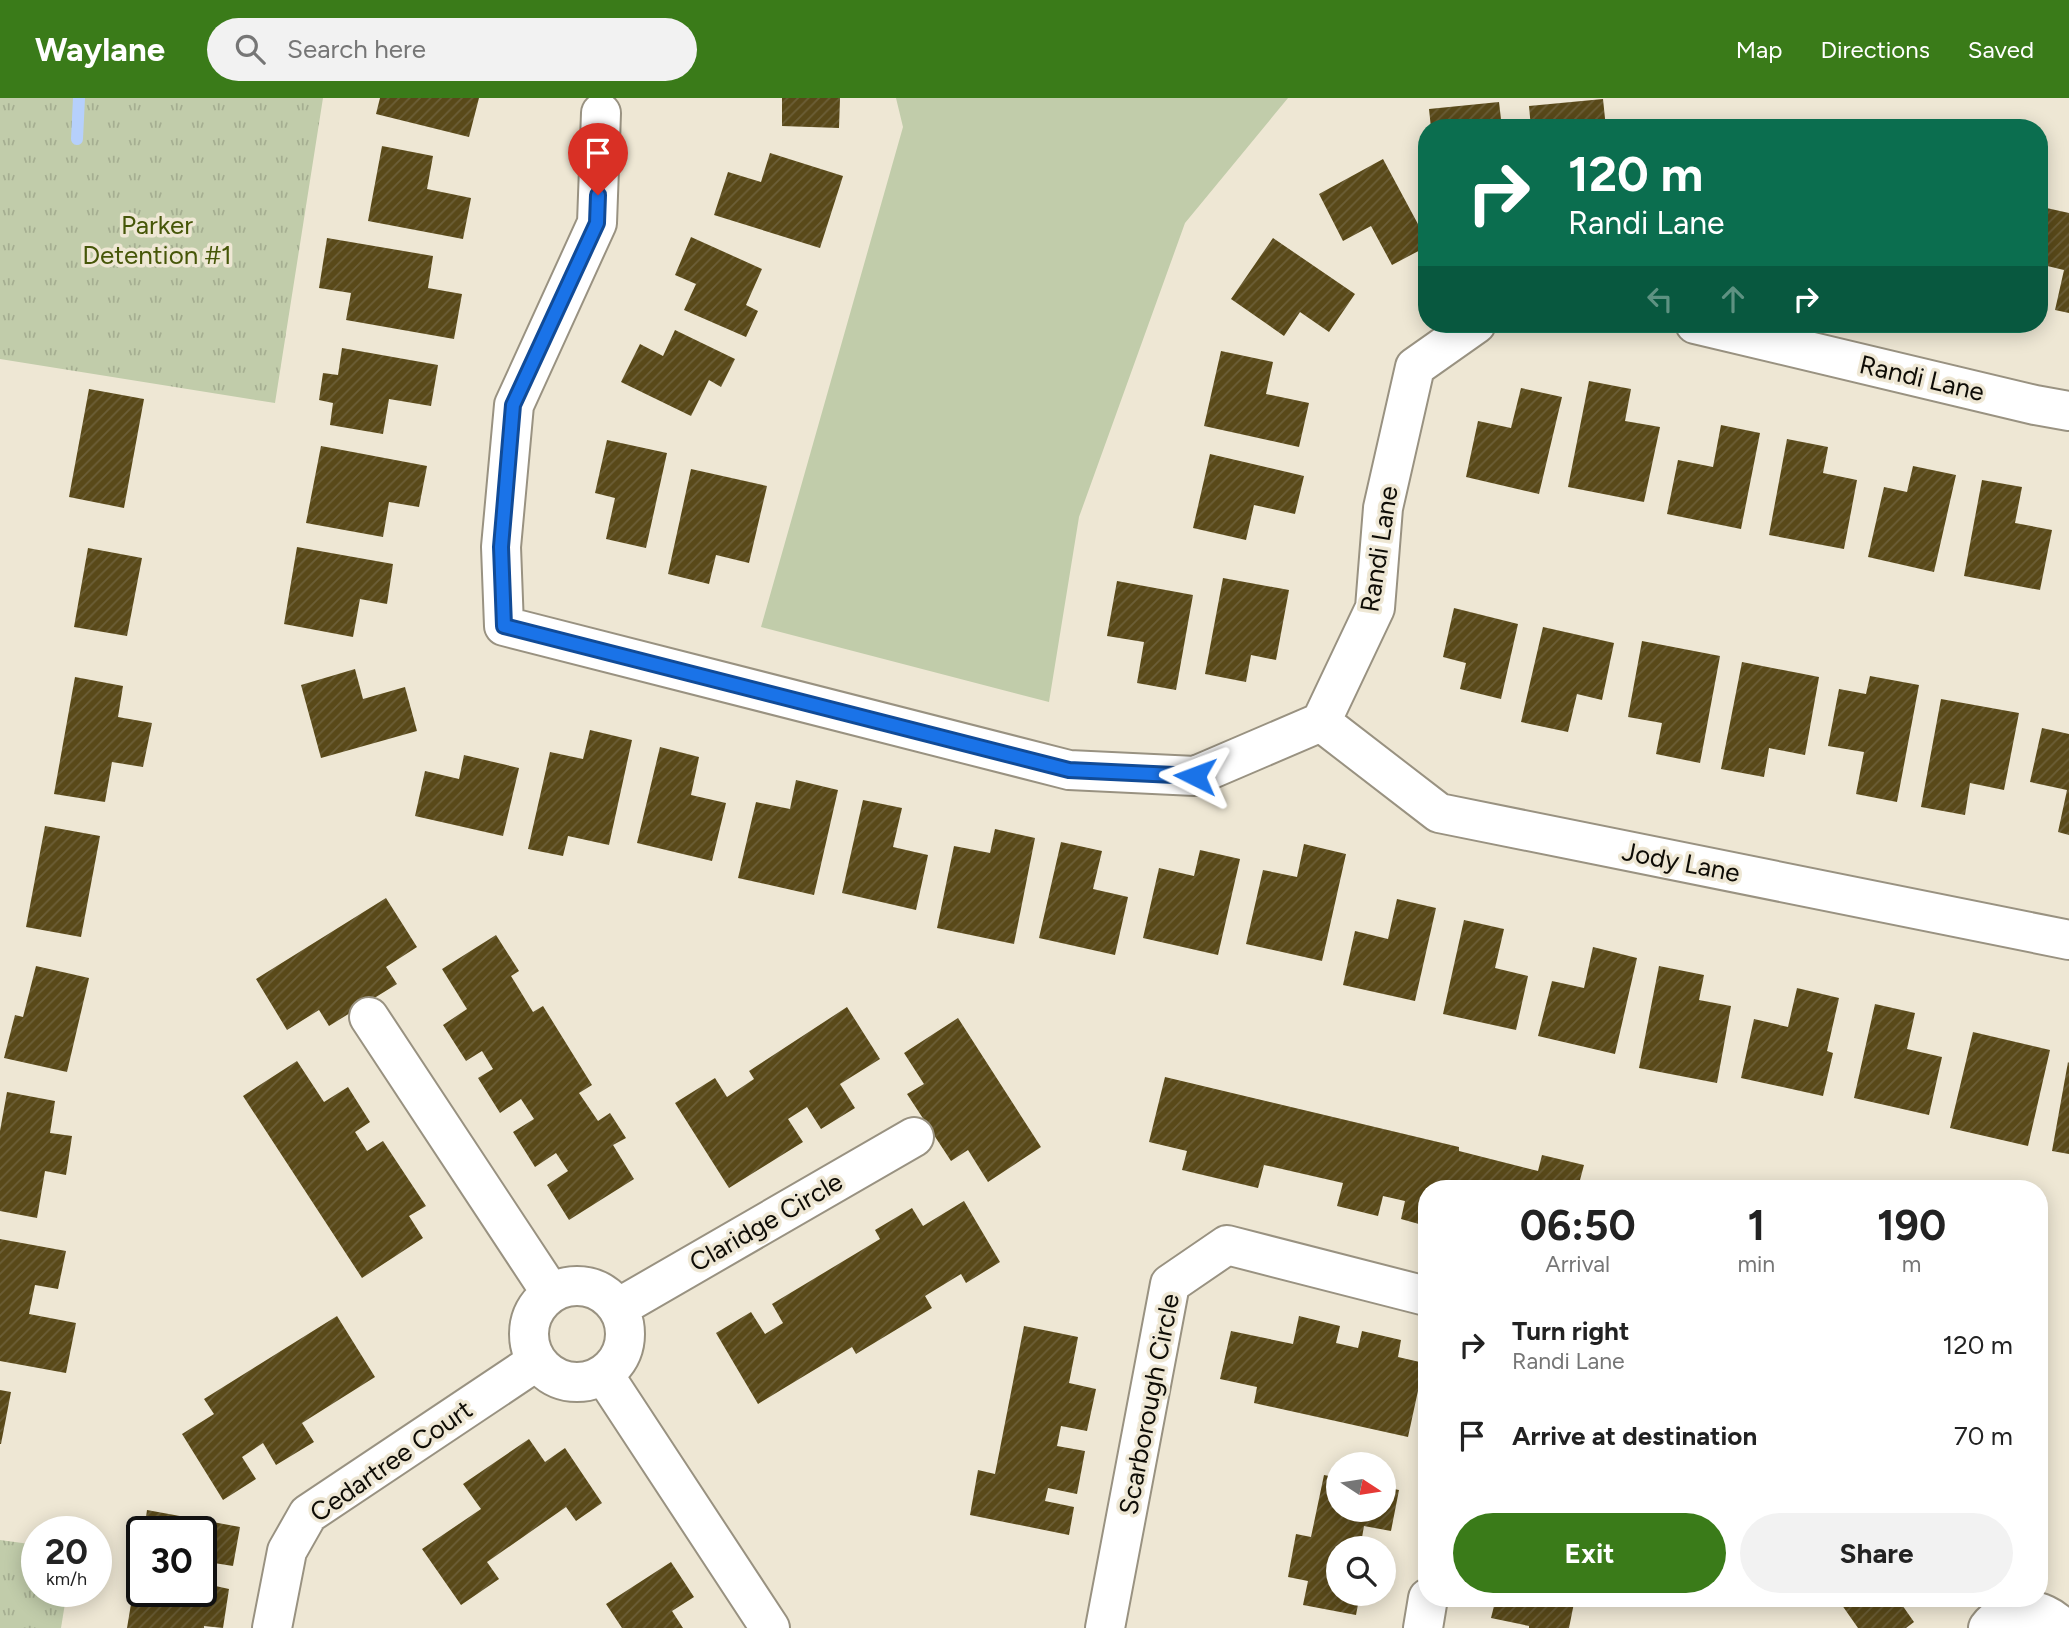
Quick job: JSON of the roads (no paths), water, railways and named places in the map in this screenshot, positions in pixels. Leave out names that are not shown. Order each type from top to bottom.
[{"type":"street","points":[[601,113],[597,223],[513,405],[501,547],[504,626],[1069,770],[1195,776],[1321,722]]},
{"type":"street","name":"Randi Lane","points":[[1321,722],[1375,608],[1383,508],[1415,367],[1463,333]]},
{"type":"street","name":"Randi Lane","points":[[1733,333],[2069,411]]},
{"type":"street","name":"Jody Lane","points":[[1321,722],[1439,813],[2069,940]]},
{"type":"street","points":[[369,1017],[551,1293]]},
{"type":"street","name":"Claridge Circle","points":[[618,1308],[914,1137]]},
{"type":"street","name":"Scarborough Circle","points":[[1105,1628],[1171,1284],[1227,1245],[1418,1294]]},
{"type":"street","points":[[568,1286],[587,1287],[604,1294],[618,1308],[625,1325],[625,1344],[618,1362],[604,1375],[586,1382],[568,1382],[550,1375],[537,1361],[530,1343],[530,1324],[537,1307],[551,1293],[568,1286]]},
{"type":"street","name":"Cedartree Court","points":[[272,1628],[286,1551],[308,1514],[537,1361]]},
{"type":"street","points":[[604,1375],[770,1628]]},
{"type":"street","points":[[1423,1628],[1426,1607]]},
{"type":"street","points":[[1998,1613],[2027,1610],[2045,1614],[2064,1624]]},
{"type":"waterway","points":[[77,139],[79,98]]},
{"type":"park label","name":"Parker Detention #1","points":[[157,240]]}]
